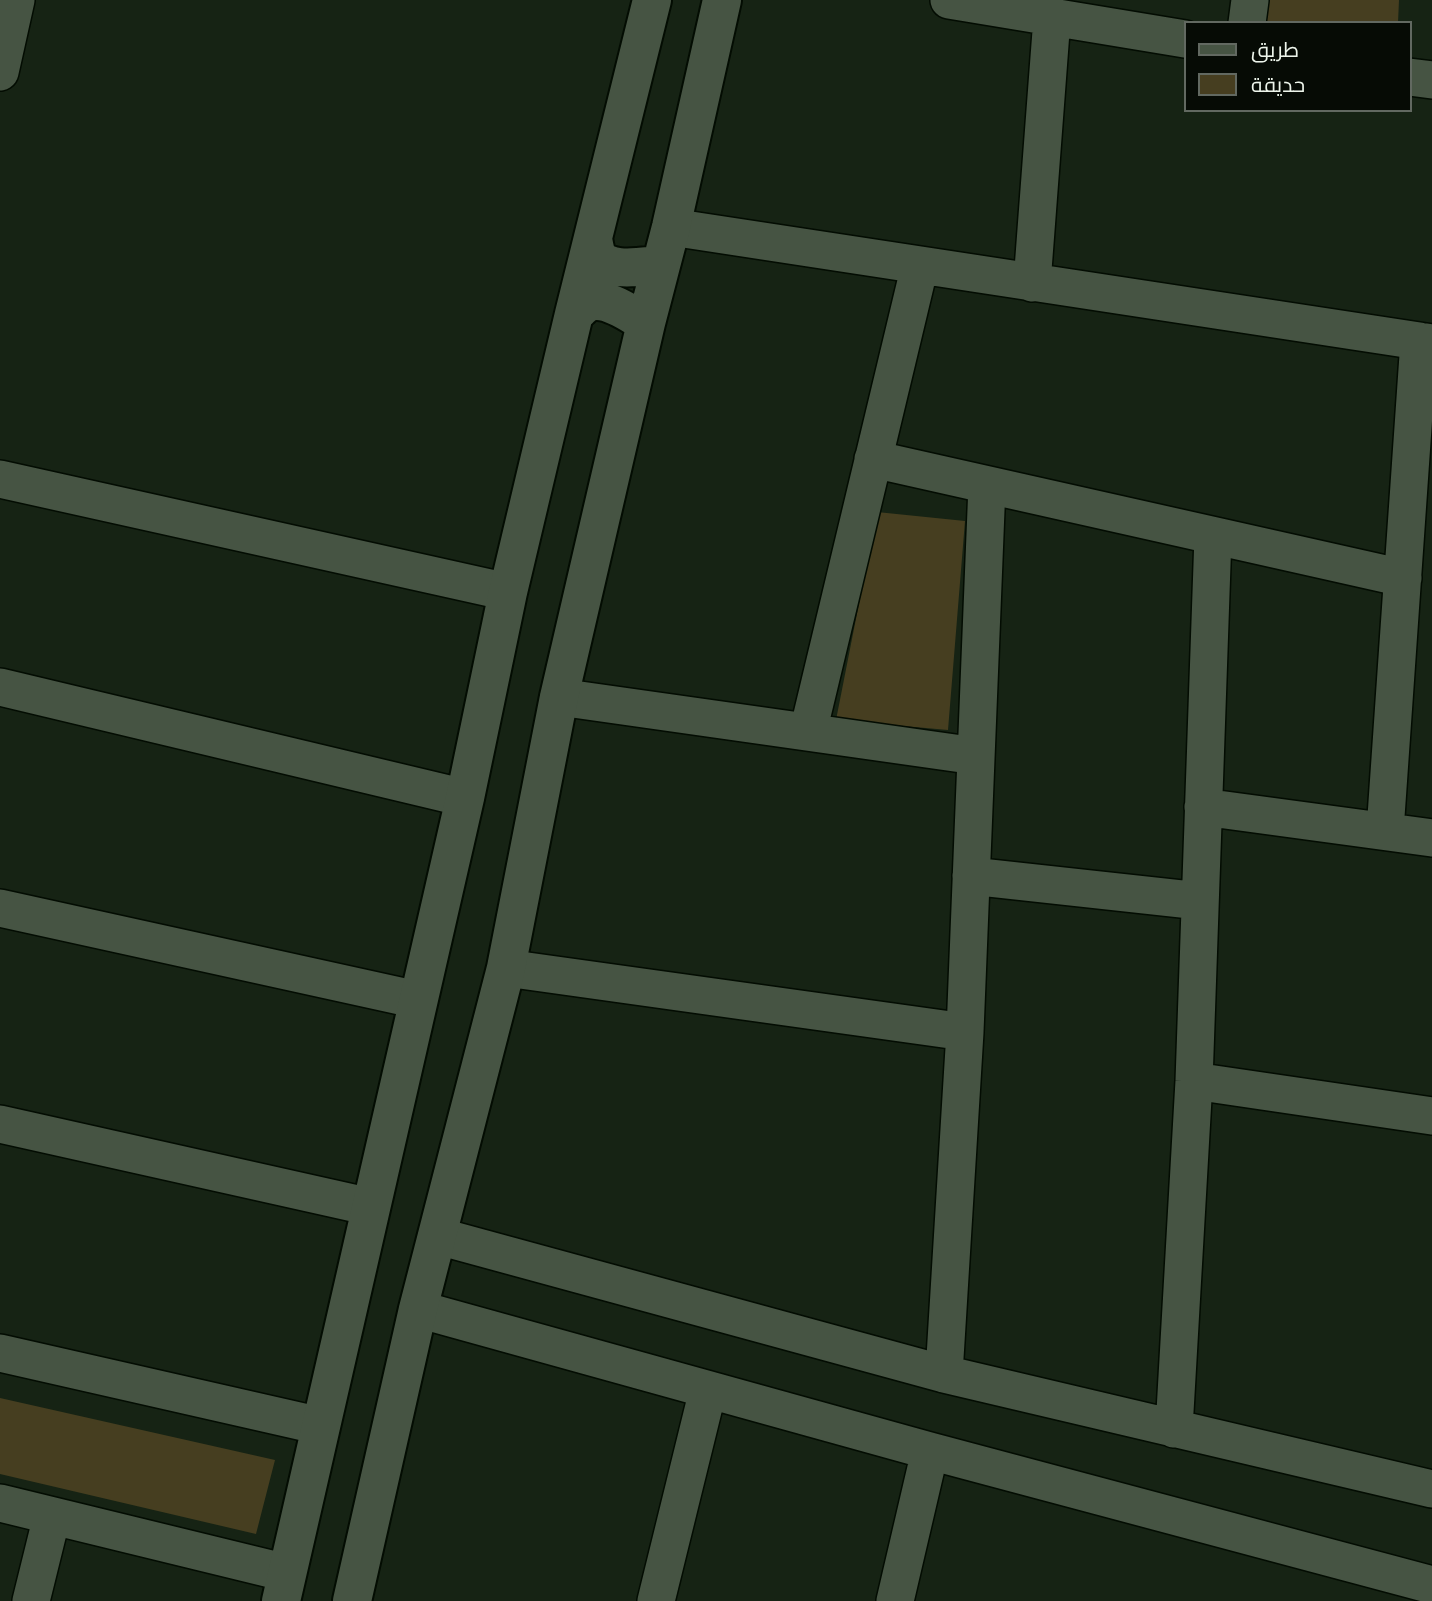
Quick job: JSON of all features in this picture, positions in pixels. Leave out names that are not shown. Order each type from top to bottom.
[{"type":"street","points":[[0,72],[16,0]]},
{"type":"street","points":[[0,1503],[52,1516],[284,1587],[464,798],[508,592],[652,0]]},
{"type":"street","points":[[352,1601],[418,1309],[506,968],[559,697],[722,0]]},
{"type":"street","points":[[949,0],[1184,39]]},
{"type":"street","points":[[1247,21],[1250,0]]},
{"type":"street","points":[[1032,282],[1052,18]]},
{"type":"street","points":[[1411,76],[1432,80]]},
{"type":"street","points":[[671,227],[1425,342],[1403,578],[1385,831]]},
{"type":"street","points":[[593,239],[598,257],[607,264],[616,267],[660,265]]},
{"type":"street","points":[[808,732],[920,265]]},
{"type":"street","points":[[574,314],[585,304],[604,302],[646,323]]},
{"type":"street","points":[[873,459],[1403,578]]},
{"type":"street","points":[[0,479],[508,592]]},
{"type":"street","points":[[944,1374],[965,1032],[987,485]]},
{"type":"street","points":[[1174,1429],[1194,1081],[1213,536]]},
{"type":"street","points":[[0,687],[464,798]]},
{"type":"street","points":[[559,697],[976,756]]},
{"type":"street","points":[[1203,807],[1432,838]]},
{"type":"street","points":[[971,876],[1200,901]]},
{"type":"street","points":[[0,908],[418,1000]]},
{"type":"street","points":[[506,968],[965,1032]]},
{"type":"street","points":[[1194,1081],[1432,1116]]},
{"type":"street","points":[[0,1124],[371,1207]]},
{"type":"street","points":[[438,1236],[944,1374],[1432,1489]]},
{"type":"street","points":[[418,1309],[930,1451],[1432,1585]]},
{"type":"street","points":[[0,1353],[321,1426]]},
{"type":"street","points":[[656,1601],[708,1390]]},
{"type":"street","points":[[895,1601],[930,1451]]},
{"type":"street","points":[[31,1601],[52,1516]]},
{"type":"green space","points":[[1263,0],[1399,0],[1398,21],[1260,21]]},
{"type":"green space","points":[[877,512],[965,521],[948,730],[836,720]]},
{"type":"green space","points":[[0,1398],[275,1460],[256,1534],[0,1474]]}]
